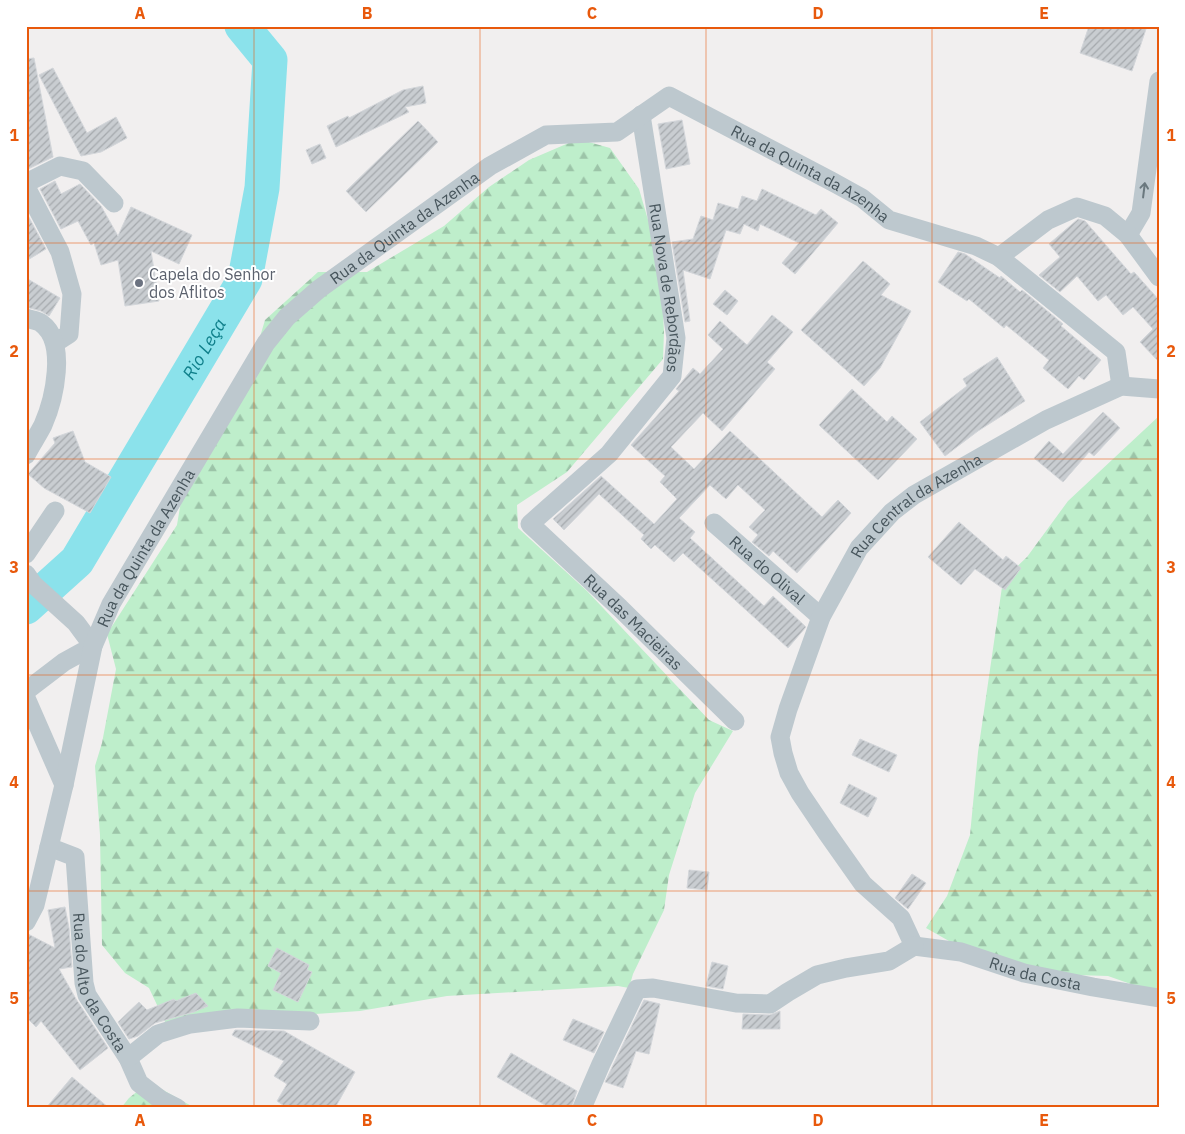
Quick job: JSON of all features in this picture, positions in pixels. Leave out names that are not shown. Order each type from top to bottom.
[{"type":"street","points":[[1128,235],[1141,213],[1159,81]]},
{"type":"street","name":"Rua da Quinta da Azenha","points":[[26,922],[35,905],[64,785],[92,646],[111,604],[266,342],[287,317],[319,289],[490,166],[546,135],[617,132],[669,96],[862,198],[889,220],[976,246],[999,257]]},
{"type":"street","name":"Rua Nova de Rebordãos","points":[[530,524],[609,454],[672,376],[676,338],[641,115]]},
{"type":"street","points":[[26,183],[60,166],[83,171],[114,203]]},
{"type":"street","points":[[26,187],[60,252],[72,294],[69,334],[55,343]]},
{"type":"street","points":[[1120,386],[1116,352],[999,257],[1048,220],[1077,206],[1105,216],[1128,235],[1159,277]]},
{"type":"street","points":[[26,318],[40,322],[49,331],[55,343],[57,380],[43,424],[26,456]]},
{"type":"street","name":"Rua Central da Azenha","points":[[914,946],[901,918],[862,884],[789,774],[783,753],[780,737],[821,617],[859,548],[892,512],[914,496],[1046,420],[1120,386],[1159,389]]},
{"type":"street","points":[[26,554],[55,511]]},
{"type":"street","name":"Rua do Olival","points":[[714,523],[821,617]]},
{"type":"street","name":"Rua das Macieiras","points":[[530,524],[620,608],[735,721]]},
{"type":"street","points":[[26,691],[64,662],[92,646],[76,623],[30,579]]},
{"type":"street","points":[[27,699],[64,785]]},
{"type":"street","name":"Rua do Alto da Costa","points":[[49,847],[75,857],[84,982],[87,995],[128,1058],[140,1083],[161,1100],[177,1108]]},
{"type":"street","points":[[582,1108],[637,989],[653,988],[736,1003],[770,1004],[817,975],[888,961],[914,946]]},
{"type":"street","name":"Rua da Costa","points":[[914,946],[960,952],[1024,973],[1159,998]]},
{"type":"street","points":[[128,1058],[158,1034],[190,1024],[238,1018],[310,1021]]},
{"type":"green space","points":[[578,139],[610,148],[639,189],[660,261],[664,332],[663,359],[567,472],[517,505],[518,528],[587,591],[709,720],[733,731],[695,793],[669,875],[664,910],[633,974],[629,988],[618,986],[447,996],[360,1011],[166,1024],[149,988],[125,973],[102,945],[100,835],[95,766],[102,743],[116,669],[107,634],[177,525],[183,489],[254,357],[265,320],[318,272],[367,272],[444,226],[489,187],[529,160]]},
{"type":"green space","points":[[1159,416],[1159,994],[1108,976],[1043,974],[956,945],[926,928],[947,896],[970,835],[978,752],[1003,580],[1027,557],[1068,501]]},
{"type":"green space","points":[[149,1082],[195,1108],[121,1108],[129,1098]]},
{"type":"building","points":[[1089,26],[1147,26],[1132,71],[1080,53]]},
{"type":"building","points":[[34,58],[53,157],[26,170],[26,59]]},
{"type":"building","points":[[53,68],[87,133],[116,117],[127,138],[101,152],[81,156],[39,75]]},
{"type":"building","points":[[423,86],[426,103],[405,107],[409,112],[336,147],[327,126],[348,116],[349,118],[403,90]]},
{"type":"building","points":[[682,120],[690,164],[666,169],[658,124]]},
{"type":"building","points":[[418,121],[438,142],[366,212],[346,191]]},
{"type":"building","points":[[320,144],[326,158],[312,164],[306,150]]},
{"type":"building","points":[[55,181],[61,194],[80,184],[101,206],[118,236],[131,207],[192,235],[179,264],[151,251],[159,301],[125,306],[118,260],[101,265],[94,243],[91,245],[78,221],[61,229],[40,189]]},
{"type":"building","points":[[762,189],[816,215],[821,209],[838,223],[795,274],[782,263],[799,243],[760,224],[758,231],[744,224],[740,234],[726,230],[710,279],[683,270],[690,321],[685,322],[672,242],[693,239],[701,216],[713,220],[718,203],[738,209],[742,196],[757,201]]},
{"type":"building","points":[[26,212],[46,249],[26,261]]},
{"type":"building","points":[[1078,219],[1085,221],[1131,274],[1134,272],[1159,300],[1159,362],[1140,342],[1153,329],[1133,307],[1123,315],[1106,295],[1098,301],[1077,276],[1060,292],[1039,275],[1060,257],[1049,244]]},
{"type":"building","points":[[958,252],[965,254],[1000,278],[1001,276],[1020,292],[1022,290],[1063,324],[1061,326],[1101,360],[1084,380],[1079,376],[1068,389],[1043,368],[1049,360],[1006,325],[1004,328],[969,299],[967,301],[938,282]]},
{"type":"building","points":[[863,261],[890,284],[881,295],[911,311],[880,368],[864,386],[801,330]]},
{"type":"building","points":[[26,278],[60,298],[49,316],[41,311],[26,307]]},
{"type":"building","points":[[725,290],[738,301],[727,315],[713,304]]},
{"type":"building","points":[[772,315],[793,332],[767,362],[775,369],[722,431],[703,413],[671,447],[694,469],[730,431],[822,517],[838,500],[851,513],[797,573],[773,551],[769,556],[752,542],[758,535],[749,527],[765,510],[738,485],[726,499],[710,485],[679,518],[695,532],[690,538],[764,606],[773,596],[806,627],[788,648],[683,553],[674,562],[655,545],[651,549],[641,539],[644,535],[599,494],[564,530],[553,519],[601,476],[654,524],[677,499],[660,482],[665,476],[631,445],[679,391],[676,389],[693,368],[700,374],[723,349],[708,335],[720,321],[747,345]]},
{"type":"building","points":[[997,357],[1025,401],[978,431],[945,456],[920,422],[967,386],[963,379]]},
{"type":"building","points":[[852,389],[887,422],[892,416],[917,439],[878,480],[819,425]]},
{"type":"building","points":[[1103,412],[1120,428],[1094,456],[1089,452],[1063,482],[1034,458],[1049,441],[1063,454]]},
{"type":"building","points":[[73,431],[85,462],[111,477],[90,513],[44,488],[28,474],[55,443],[53,438]]},
{"type":"building","points":[[959,522],[1003,560],[1006,556],[1021,568],[1005,590],[975,569],[961,585],[928,557]]},
{"type":"building","points":[[860,739],[897,755],[889,772],[852,755]]},
{"type":"building","points":[[849,784],[877,798],[868,817],[840,803]]},
{"type":"building","points":[[689,870],[709,872],[707,890],[687,888]]},
{"type":"building","points":[[912,874],[926,883],[908,909],[895,898]]},
{"type":"building","points":[[65,907],[69,928],[72,967],[59,969],[108,1048],[80,1070],[41,1021],[36,1027],[26,1017],[26,933],[55,948],[48,910]]},
{"type":"building","points":[[277,948],[309,965],[307,970],[312,972],[298,1002],[273,990],[281,973],[268,966]]},
{"type":"building","points":[[712,962],[728,966],[723,989],[706,986]]},
{"type":"building","points":[[196,993],[208,1006],[155,1023],[138,1036],[129,1039],[118,1022],[139,1002],[147,1010],[174,999],[176,1001]]},
{"type":"building","points":[[644,1000],[660,1004],[649,1054],[636,1051],[623,1088],[605,1082]]},
{"type":"building","points":[[780,1011],[780,1029],[742,1029],[743,1014],[770,1015]]},
{"type":"building","points":[[573,1019],[604,1032],[594,1053],[563,1040]]},
{"type":"building","points":[[235,1030],[284,1031],[355,1072],[335,1108],[287,1108],[277,1101],[287,1084],[274,1076],[284,1061],[232,1035]]},
{"type":"building","points":[[511,1053],[577,1091],[571,1108],[550,1108],[497,1077]]},
{"type":"building","points":[[72,1077],[109,1108],[46,1108]]},
{"type":"waterway","name":"Rio Leça","points":[[26,607],[77,561],[245,279],[262,188],[270,60],[242,26]]},
{"type":"place","name":"Capela do Senhor dos Aflitos","points":[[139,283]]}]
